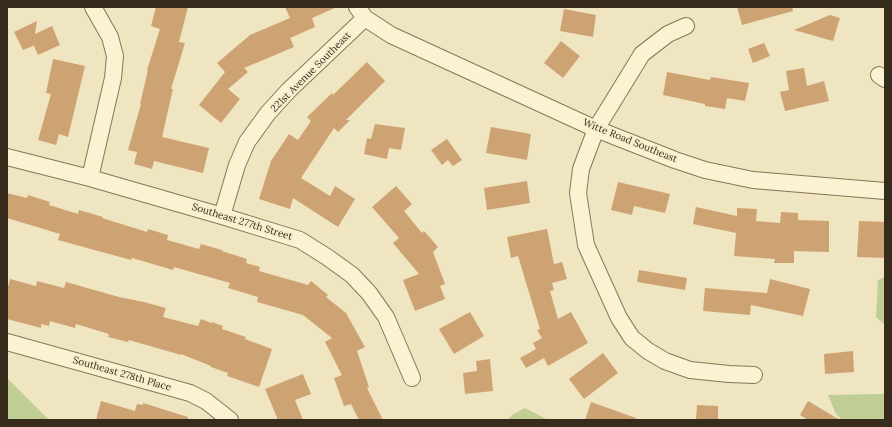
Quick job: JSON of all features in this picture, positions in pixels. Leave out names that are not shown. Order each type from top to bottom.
[{"type":"street","points":[[90,178],[113,78],[115,56],[110,37],[93,8]]},
{"type":"street","name":"Witte Road Southeast","points":[[361,12],[390,35],[596,129],[675,160],[705,170],[752,180],[885,191]]},
{"type":"street","name":"221st Avenue Southeast","points":[[222,216],[237,165],[247,142],[268,113],[361,12]]},
{"type":"street","points":[[686,26],[668,34],[642,54],[596,129],[581,169],[578,193],[586,245],[619,318],[632,338],[648,351],[665,361],[690,370],[754,375]]},
{"type":"street","name":"Southeast 277th Street","points":[[7,157],[90,178],[300,240],[327,256],[352,275],[369,293],[386,317],[412,378]]},
{"type":"street","name":"Southeast 278th Place","points":[[7,342],[190,393],[206,401],[230,419]]},
{"type":"green space","points":[[885,277],[885,325],[876,317],[878,280]]},
{"type":"green space","points":[[7,378],[49,420],[7,420]]},
{"type":"green space","points":[[885,393],[885,420],[842,420],[836,414],[828,395],[882,394]]},
{"type":"green space","points":[[525,408],[548,420],[508,420],[512,415]]},
{"type":"building","points":[[156,7],[188,7],[179,42],[185,43],[171,89],[173,89],[162,137],[209,148],[203,173],[154,161],[152,169],[134,164],[137,152],[128,150],[141,104],[147,70],[160,29],[151,26]]},
{"type":"building","points":[[285,7],[337,7],[312,18],[315,27],[290,38],[294,47],[244,68],[248,72],[228,89],[240,99],[221,123],[199,105],[225,72],[217,63],[250,35],[290,18]]},
{"type":"building","points":[[737,7],[792,7],[793,11],[742,25]]},
{"type":"building","points":[[564,9],[596,15],[593,37],[560,31]]},
{"type":"building","points":[[830,15],[840,18],[833,41],[794,30]]},
{"type":"building","points":[[37,21],[35,34],[52,26],[60,45],[38,55],[33,44],[33,46],[23,50],[14,32]]},
{"type":"building","points":[[561,41],[580,56],[563,78],[544,63]]},
{"type":"building","points":[[764,43],[770,56],[753,63],[748,49]]},
{"type":"building","points":[[53,59],[85,66],[68,137],[59,134],[56,145],[38,140],[51,94],[46,93]]},
{"type":"building","points":[[367,62],[385,81],[346,120],[350,120],[338,132],[334,128],[301,178],[330,196],[335,186],[355,199],[338,227],[293,198],[290,209],[259,199],[271,161],[289,134],[298,140],[311,121],[307,117],[332,93],[333,95]]},
{"type":"building","points":[[804,68],[807,86],[824,81],[829,101],[785,111],[780,92],[789,90],[786,71]]},
{"type":"building","points":[[667,72],[710,80],[711,77],[749,83],[745,101],[727,98],[725,109],[705,106],[705,104],[663,95]]},
{"type":"building","points":[[375,124],[405,128],[401,150],[389,148],[387,159],[364,154],[367,138],[371,139]]},
{"type":"building","points":[[491,127],[531,134],[527,160],[486,153]]},
{"type":"building","points":[[447,139],[462,160],[453,166],[448,160],[442,165],[431,150]]},
{"type":"building","points":[[527,181],[530,203],[487,210],[484,188]]},
{"type":"building","points":[[618,182],[670,194],[665,213],[634,206],[632,215],[611,210]]},
{"type":"building","points":[[396,186],[412,204],[404,211],[422,233],[424,231],[438,247],[433,252],[445,284],[440,286],[445,299],[415,311],[403,280],[419,274],[393,243],[399,238],[372,207]]},
{"type":"building","points":[[7,193],[27,198],[28,195],[50,202],[49,205],[78,214],[79,210],[147,232],[148,229],[168,235],[167,240],[199,249],[201,244],[222,250],[247,259],[246,263],[260,267],[259,271],[308,285],[311,281],[328,295],[326,297],[346,313],[365,347],[357,351],[369,387],[367,388],[383,420],[359,420],[351,404],[344,406],[334,378],[342,375],[325,342],[332,338],[303,315],[257,302],[258,297],[228,288],[230,283],[174,267],[173,270],[132,258],[131,260],[58,240],[60,234],[7,218]]},
{"type":"building","points":[[696,207],[737,216],[737,208],[757,209],[756,221],[780,223],[781,212],[798,213],[798,220],[829,221],[829,252],[794,251],[794,263],[774,263],[775,259],[734,256],[736,233],[693,224]]},
{"type":"building","points":[[859,221],[885,222],[885,258],[857,257]]},
{"type":"building","points":[[547,229],[554,264],[562,262],[567,279],[552,283],[554,290],[550,291],[558,319],[571,312],[588,343],[548,366],[544,358],[526,368],[520,358],[536,349],[533,343],[542,338],[537,330],[540,329],[518,256],[511,258],[507,237]]},
{"type":"building","points":[[639,270],[687,278],[685,290],[637,282]]},
{"type":"building","points":[[10,279],[36,286],[37,281],[64,288],[66,282],[166,308],[163,317],[198,326],[201,319],[223,326],[222,329],[246,337],[245,339],[272,349],[259,387],[227,376],[228,373],[181,354],[129,340],[128,342],[108,337],[109,334],[76,324],[75,328],[50,321],[49,326],[41,324],[41,328],[7,319],[7,291]]},
{"type":"building","points":[[770,279],[810,289],[803,316],[751,305],[750,315],[703,311],[705,288],[767,293]]},
{"type":"building","points":[[470,312],[484,336],[454,354],[439,329]]},
{"type":"building","points":[[853,351],[854,372],[825,374],[824,354]]},
{"type":"building","points":[[603,353],[618,373],[584,399],[569,379]]},
{"type":"building","points":[[490,359],[493,391],[465,394],[463,373],[477,371],[476,361]]},
{"type":"building","points":[[303,374],[311,394],[295,400],[303,420],[278,420],[265,389]]},
{"type":"building","points":[[101,401],[135,411],[137,404],[143,405],[143,403],[188,417],[188,420],[96,420]]},
{"type":"building","points":[[808,401],[840,420],[808,420],[800,415]]},
{"type":"building","points":[[591,402],[636,418],[636,420],[585,420]]},
{"type":"building","points":[[697,405],[718,406],[718,420],[696,420]]}]
